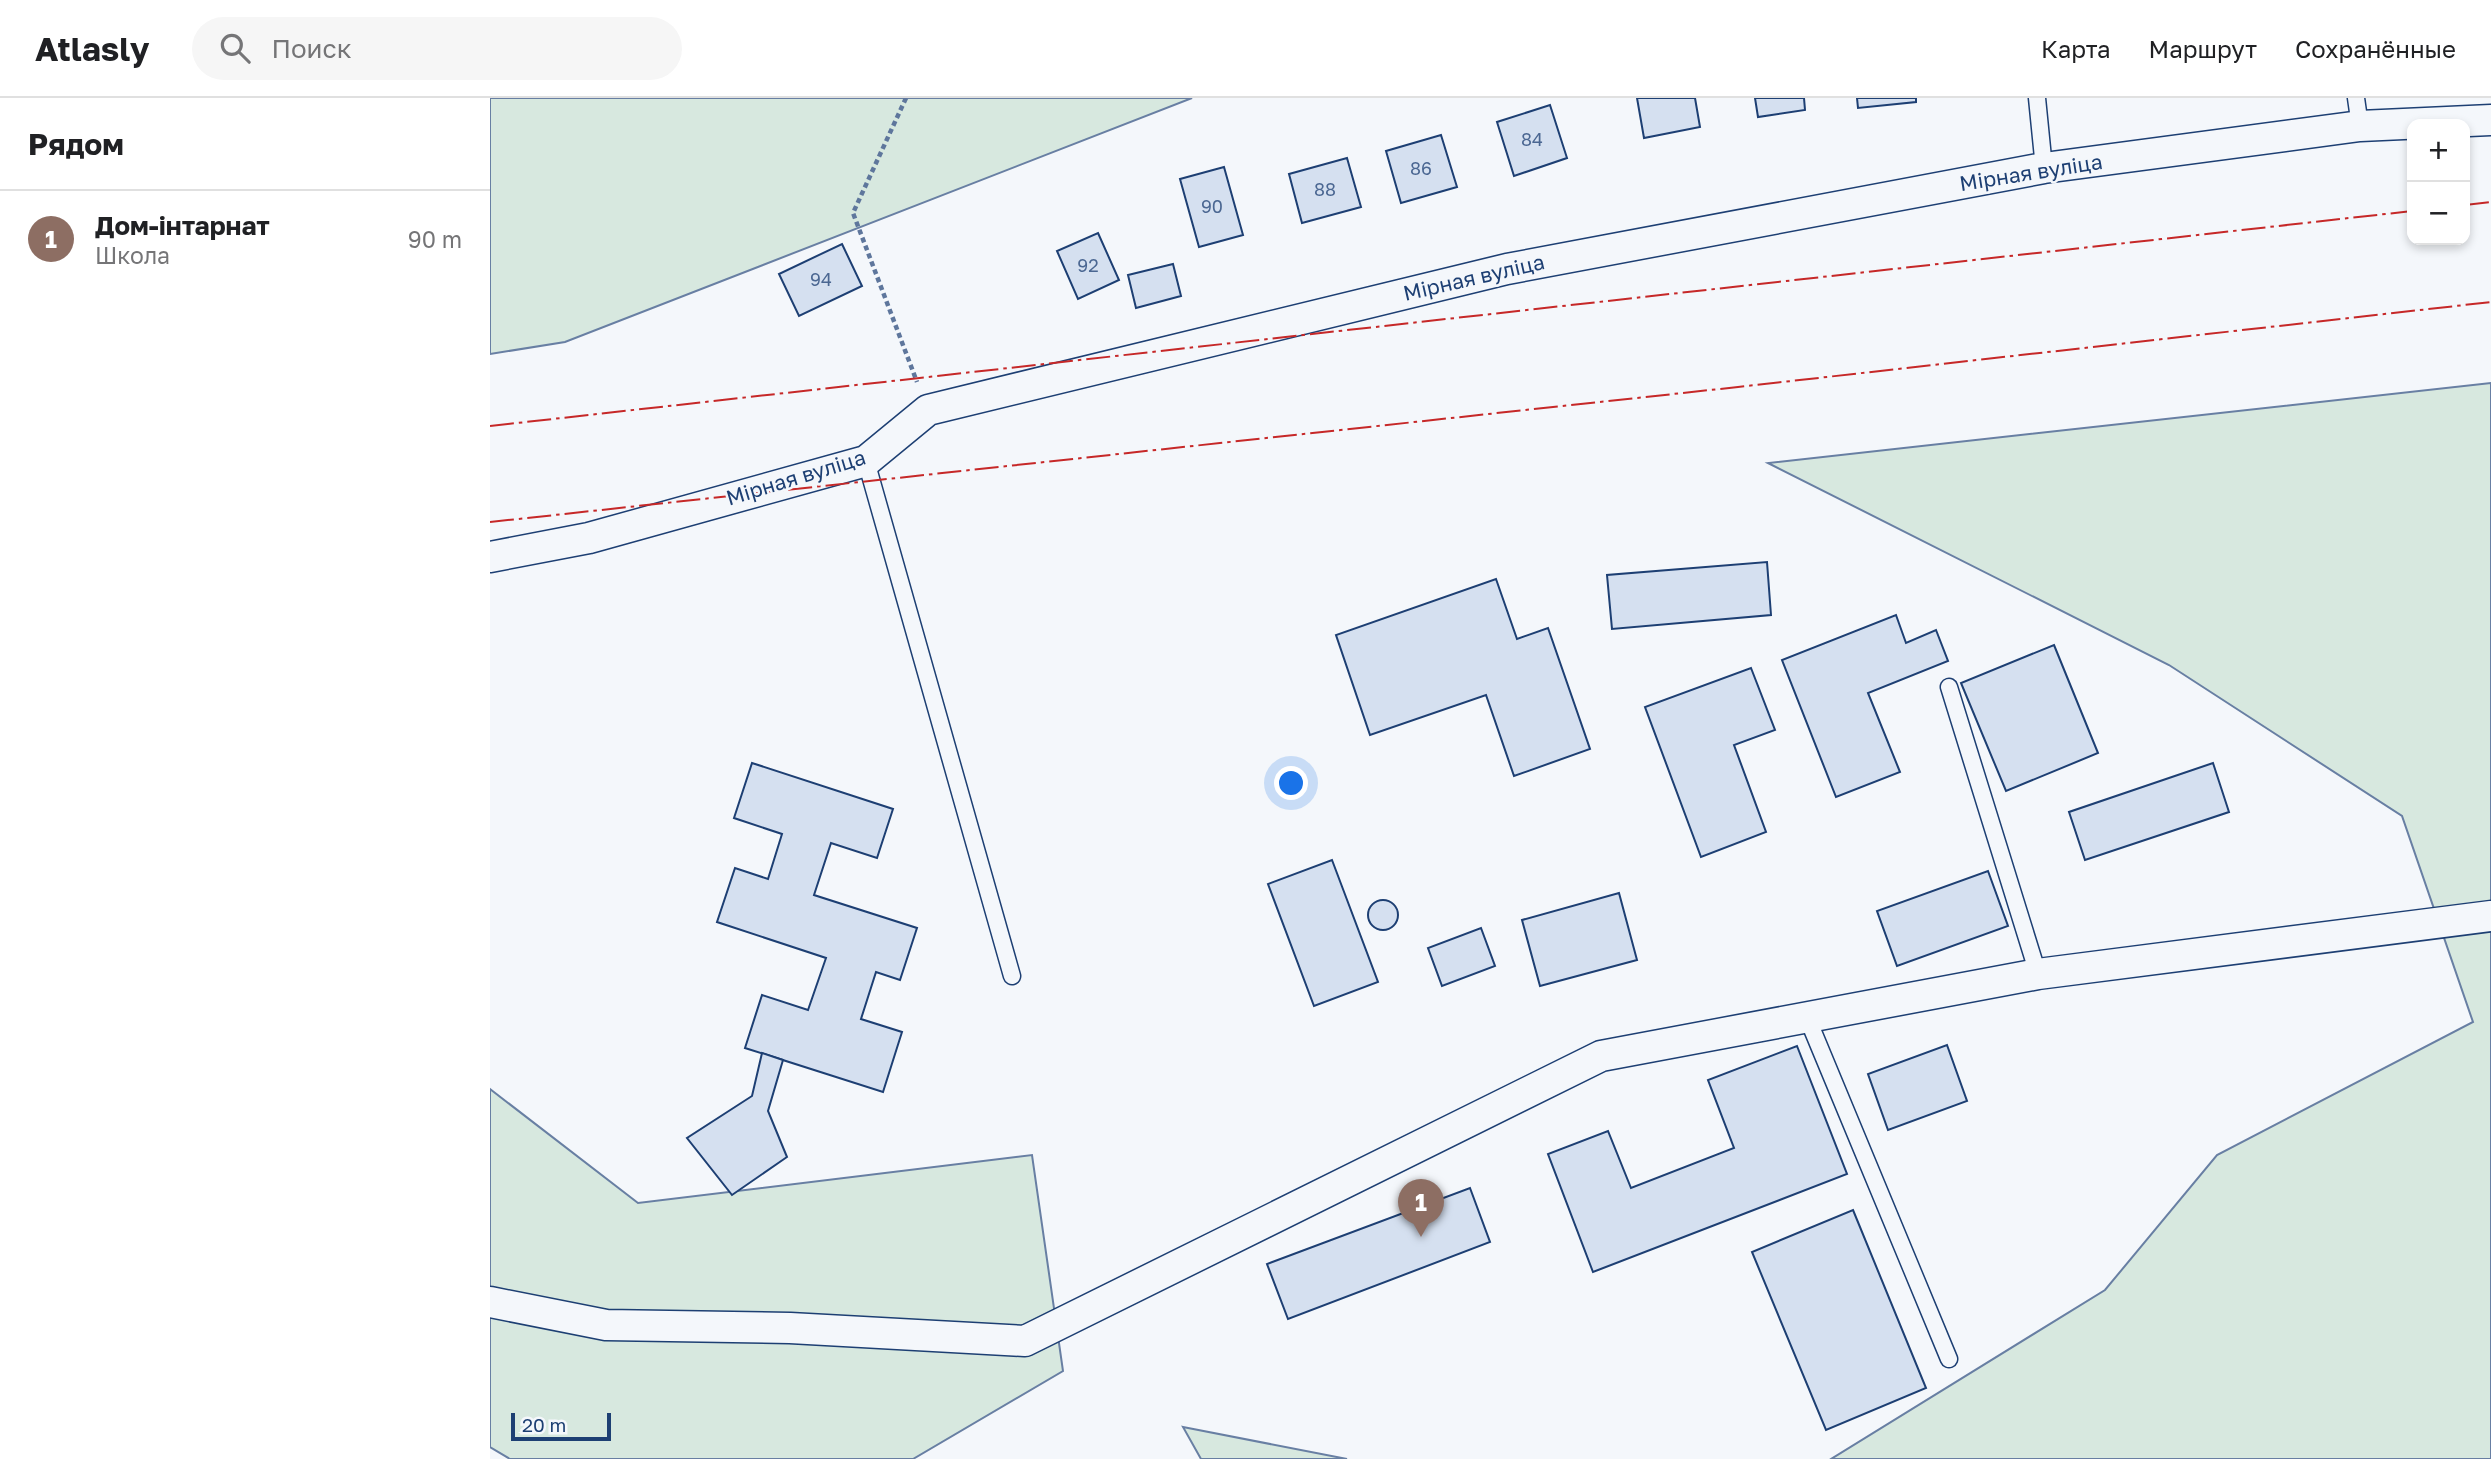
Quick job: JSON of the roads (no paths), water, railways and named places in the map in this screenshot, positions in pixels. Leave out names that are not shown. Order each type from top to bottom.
[{"type":"street","name":"Мірная вуліца","points":[[490,557],[589,538],[866,461],[928,410],[1507,269],[2358,112],[2491,120]]},
{"type":"street","points":[[490,1302],[606,1325],[790,1328],[1025,1341],[1601,1056],[2039,974],[2491,916]]},
{"type":"lane","points":[[2037,98],[2044,168]]},
{"type":"lane","points":[[866,461],[1012,976]]},
{"type":"lane","points":[[1949,687],[2039,974]]},
{"type":"lane","points":[[1807,1017],[1949,1359]]},
{"type":"place","name":"Дом-інтарнат","points":[[1421,1237]]}]
